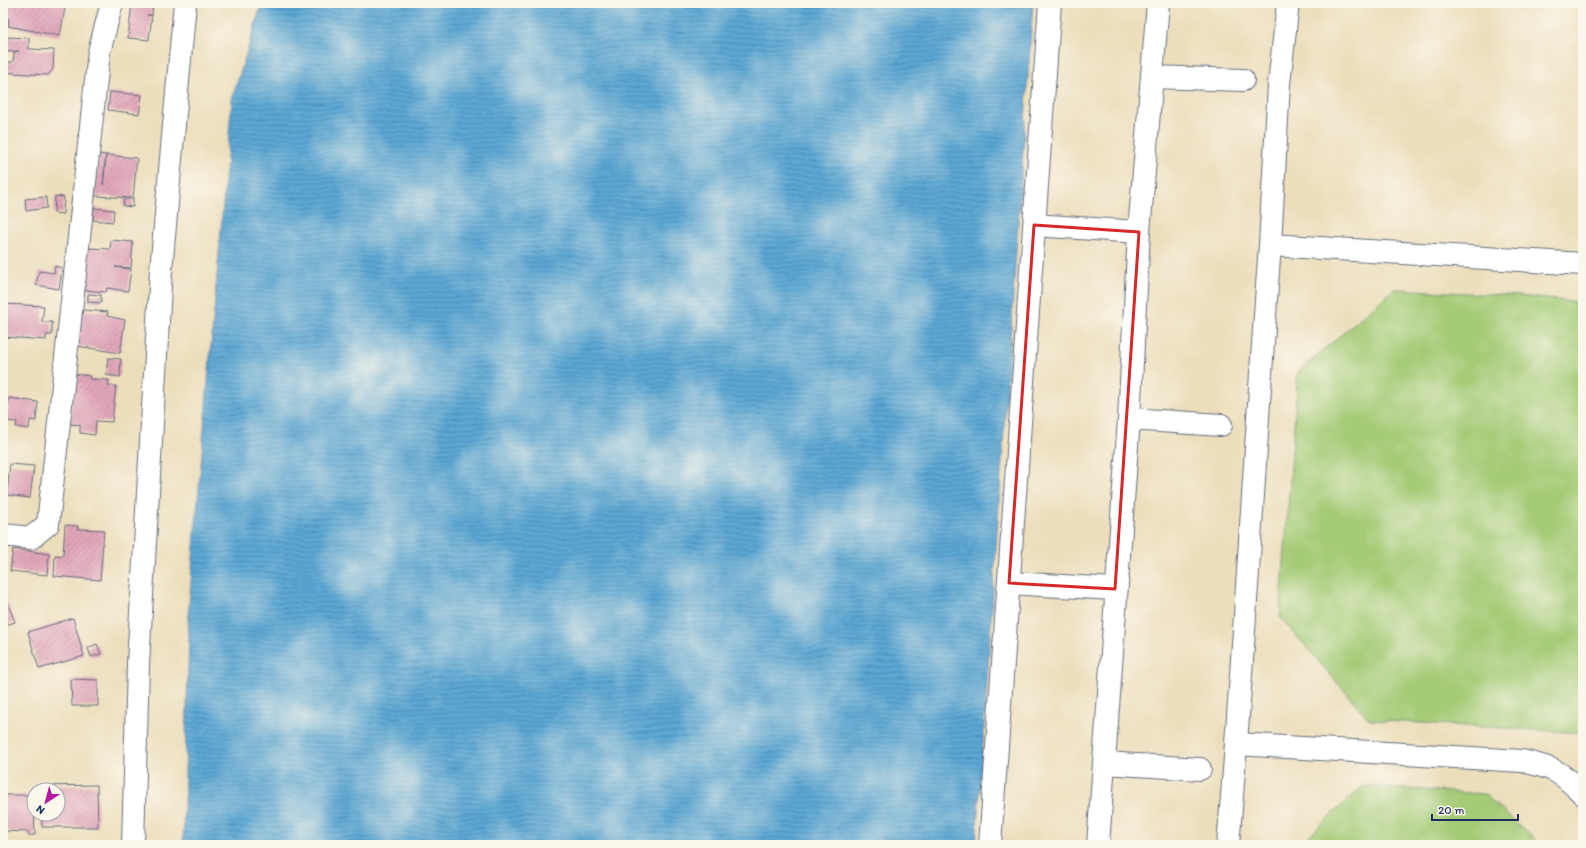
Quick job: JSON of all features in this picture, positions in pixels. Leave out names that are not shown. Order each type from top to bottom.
[{"type":"street","points":[[3,535],[31,538],[48,524],[99,52],[112,3]]},
{"type":"street","points":[[133,845],[138,664],[161,270],[185,3]]},
{"type":"street","points":[[990,845],[1050,3]]},
{"type":"street","points":[[1098,845],[1115,589],[1129,419],[1139,232],[1158,3]]},
{"type":"street","points":[[1228,845],[1237,744],[1256,428],[1270,245],[1279,84],[1288,3]]},
{"type":"street","points":[[1153,77],[1243,80]]},
{"type":"street","points":[[1034,225],[1139,232]]},
{"type":"street","points":[[1270,245],[1583,264]]},
{"type":"street","points":[[1129,419],[1221,425]]},
{"type":"street","points":[[1009,583],[1115,589]]},
{"type":"street","points":[[1237,744],[1522,761],[1544,766],[1563,774],[1583,794]]},
{"type":"street","points":[[1104,763],[1200,769]]},
{"type":"highlighted area","points":[[1034,225],[1139,232],[1115,589],[1009,583]]},
{"type":"green space","points":[[1394,289],[1519,296],[1583,303],[1583,733],[1370,720],[1280,617],[1298,372]]},
{"type":"green space","points":[[1363,786],[1484,794],[1541,845],[1299,845]]},
{"type":"water","points":[[262,3],[1033,3],[976,845],[183,845],[189,635],[188,617],[232,99]]},
{"type":"building","points":[[3,3],[66,3],[60,36],[8,26],[9,19],[3,18]]},
{"type":"building","points":[[132,3],[153,3],[149,40],[128,38]]},
{"type":"building","points":[[7,37],[29,38],[29,49],[54,50],[53,69],[48,75],[8,72],[8,62],[13,62],[14,52],[19,51],[6,52]]},
{"type":"building","points":[[110,92],[142,95],[139,114],[108,110]]},
{"type":"building","points":[[3,100],[7,117],[3,118]]},
{"type":"building","points":[[99,154],[137,158],[133,198],[95,196]]},
{"type":"building","points":[[55,196],[64,197],[63,214],[54,213]]},
{"type":"building","points":[[46,197],[47,208],[26,211],[25,199]]},
{"type":"building","points":[[124,199],[133,199],[133,207],[123,206]]},
{"type":"building","points":[[94,208],[114,210],[113,222],[93,220]]},
{"type":"building","points":[[111,240],[133,242],[131,268],[115,267],[131,269],[128,291],[107,288],[106,292],[84,290],[88,248],[110,249]]},
{"type":"building","points":[[55,266],[62,268],[59,289],[36,285],[39,271],[54,273]]},
{"type":"building","points":[[88,294],[101,295],[101,303],[88,302]]},
{"type":"building","points":[[5,304],[44,306],[42,322],[52,322],[52,335],[46,335],[46,340],[4,337]]},
{"type":"building","points":[[84,310],[108,312],[107,316],[125,320],[120,353],[77,346],[80,332],[76,331],[79,313],[83,314]]},
{"type":"building","points":[[108,358],[121,359],[120,377],[106,375]]},
{"type":"building","points":[[74,374],[90,376],[89,379],[109,380],[108,386],[116,386],[112,422],[96,421],[95,435],[80,433],[80,425],[69,424]]},
{"type":"building","points":[[9,398],[38,402],[36,421],[30,420],[29,429],[16,427],[17,422],[6,421]]},
{"type":"building","points":[[10,464],[34,466],[30,498],[7,495]]},
{"type":"building","points":[[65,525],[78,526],[77,529],[104,530],[100,580],[54,576],[55,555],[63,556]]},
{"type":"building","points":[[13,549],[49,554],[47,575],[10,571]]},
{"type":"building","points":[[7,601],[15,622],[3,626],[3,602]]},
{"type":"building","points":[[73,618],[84,656],[39,669],[28,632]]},
{"type":"building","points":[[97,644],[101,654],[91,657],[88,648]]},
{"type":"building","points":[[71,679],[98,680],[98,706],[72,706]]},
{"type":"building","points":[[97,785],[98,827],[42,827],[42,822],[66,822],[66,786]]},
{"type":"building","points":[[3,795],[26,795],[26,822],[35,822],[35,835],[28,835],[28,832],[3,831]]},
{"type":"building","points":[[86,841],[98,841],[98,845],[86,845]]}]
